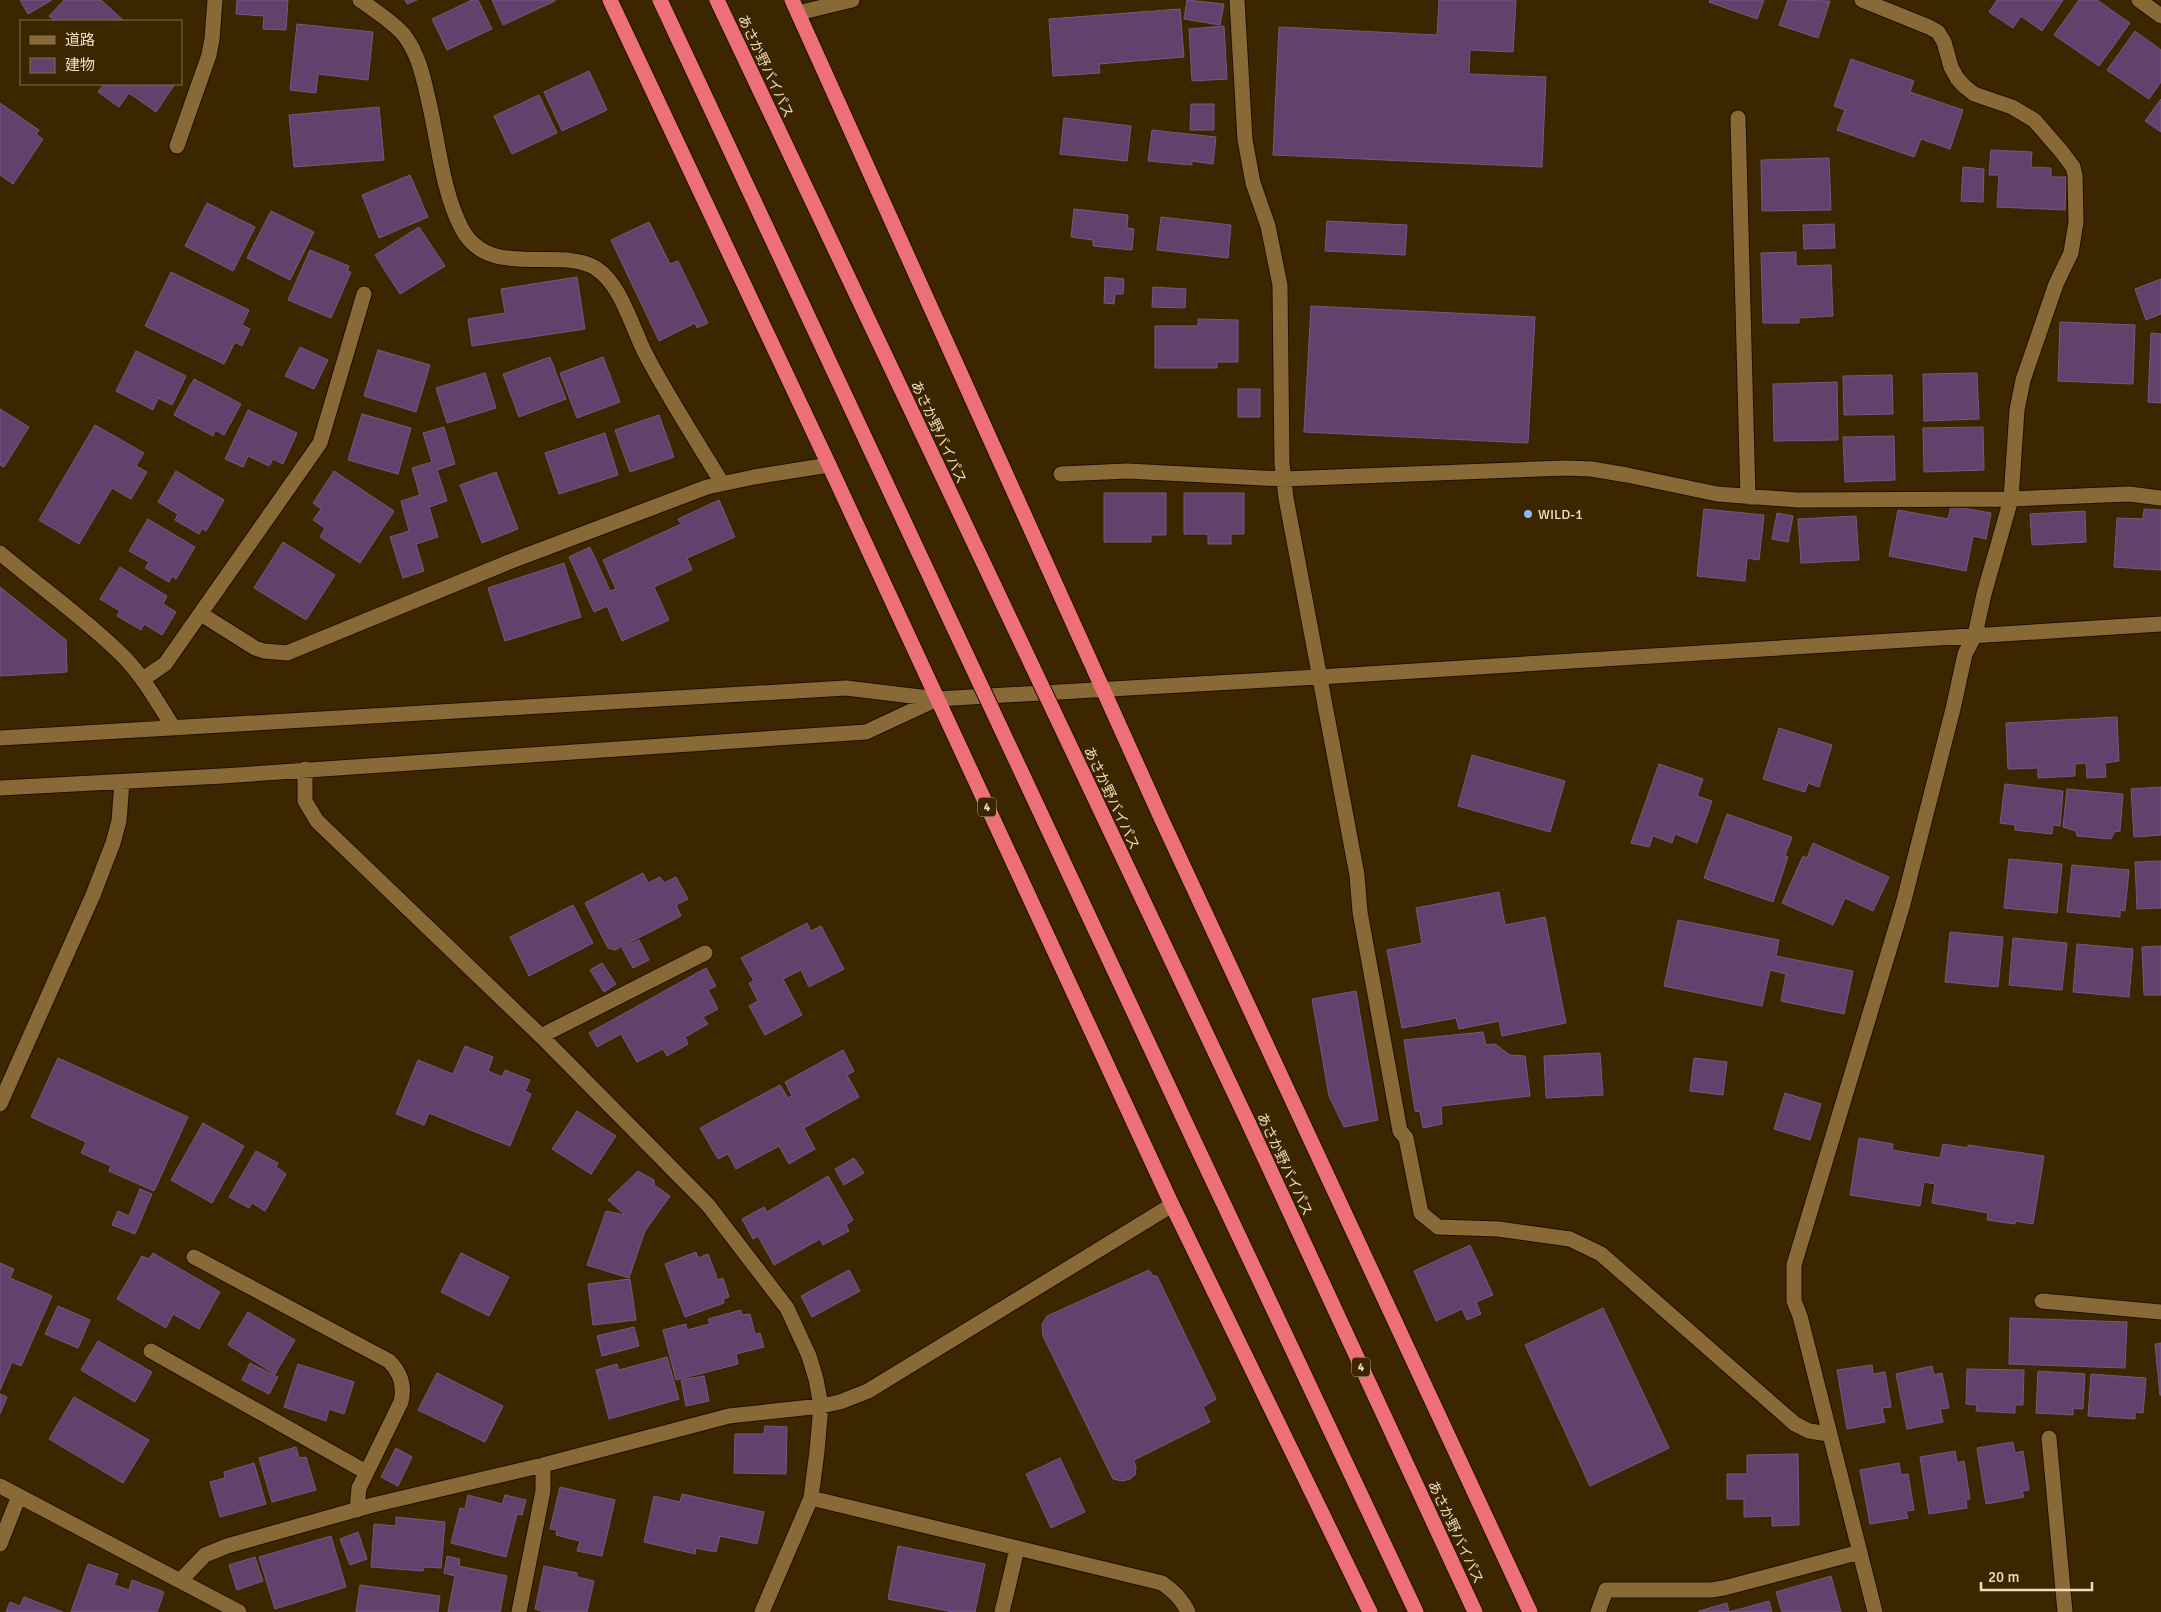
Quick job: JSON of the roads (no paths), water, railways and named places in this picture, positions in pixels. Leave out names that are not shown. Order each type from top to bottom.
[{"type":"highway","name":"4","points":[[610,0],[829,465],[1172,1205],[1370,1612]]},
{"type":"highway","points":[[660,0],[1416,1612]]},
{"type":"highway","name":"あさか野バイパス","points":[[717,0],[1248,1122],[1475,1612]]},
{"type":"highway","points":[[795,7],[1161,818],[1530,1612]]},
{"type":"street","points":[[177,146],[209,55],[215,0]]},
{"type":"street","points":[[360,0],[393,24],[404,36],[422,69],[448,192],[461,229],[470,242],[495,256],[512,260],[582,263],[596,268],[606,277],[615,288],[646,353],[722,483]]},
{"type":"street","points":[[795,7],[852,0]]},
{"type":"street","points":[[1237,0],[1245,140],[1254,183],[1268,226],[1280,285],[1282,464],[1284,479],[1357,875],[1360,912],[1400,1131],[1406,1138],[1421,1213],[1438,1227],[1498,1229],[1570,1239],[1601,1254],[1795,1424],[1809,1430],[1829,1434]]},
{"type":"street","points":[[1862,0],[1938,32],[1944,42],[1957,78],[1974,94],[2012,107],[2034,120],[2073,167],[2076,190],[2076,222],[2071,253],[2056,284],[2023,380],[2017,410],[2011,499],[1984,594],[1975,635],[1965,654],[1904,904],[1794,1265],[1794,1301],[1800,1316],[1875,1612]]},
{"type":"street","points":[[2139,0],[2161,16]]},
{"type":"street","points":[[1738,118],[1748,496]]},
{"type":"street","points":[[143,678],[165,664],[320,443],[364,294]]},
{"type":"street","points":[[201,614],[255,648],[264,651],[288,653],[509,562],[683,495],[722,483],[829,465]]},
{"type":"street","points":[[1061,474],[1127,471],[1284,479],[1565,468],[1591,469],[1627,475],[1717,494],[1798,500],[2011,499],[2129,494],[2161,498]]},
{"type":"street","points":[[0,553],[86,622],[124,658],[143,678],[173,727]]},
{"type":"street","points":[[0,738],[846,688],[937,699],[2161,624]]},
{"type":"street","points":[[0,788],[122,782],[866,732],[937,699]]},
{"type":"street","points":[[305,770],[305,801],[317,821],[541,1036],[708,1205],[790,1315],[816,1379],[821,1406],[812,1498],[762,1612]]},
{"type":"street","points":[[0,1104],[110,852],[119,821],[122,782]]},
{"type":"street","points":[[541,1036],[705,953]]},
{"type":"street","points":[[180,1581],[206,1555],[227,1546],[357,1510],[543,1465],[728,1416],[821,1406],[840,1402],[868,1391],[1172,1205]]},
{"type":"street","points":[[194,1257],[389,1361],[399,1371],[404,1391],[401,1402],[359,1488],[357,1510]]},
{"type":"street","points":[[2042,1301],[2161,1312]]},
{"type":"street","points":[[151,1351],[366,1472]]},
{"type":"street","points":[[2049,1438],[2065,1612]]},
{"type":"street","points":[[518,1612],[543,1491],[543,1465]]},
{"type":"street","points":[[0,1486],[239,1612]]},
{"type":"street","points":[[0,1544],[19,1496]]},
{"type":"street","points":[[812,1498],[1162,1583],[1172,1590],[1184,1603],[1188,1612]]},
{"type":"street","points":[[1002,1612],[1017,1549]]},
{"type":"street","points":[[1598,1612],[1606,1590],[1711,1590],[1860,1552]]},
{"type":"place","name":"WILD-1","points":[[1528,514]]}]
